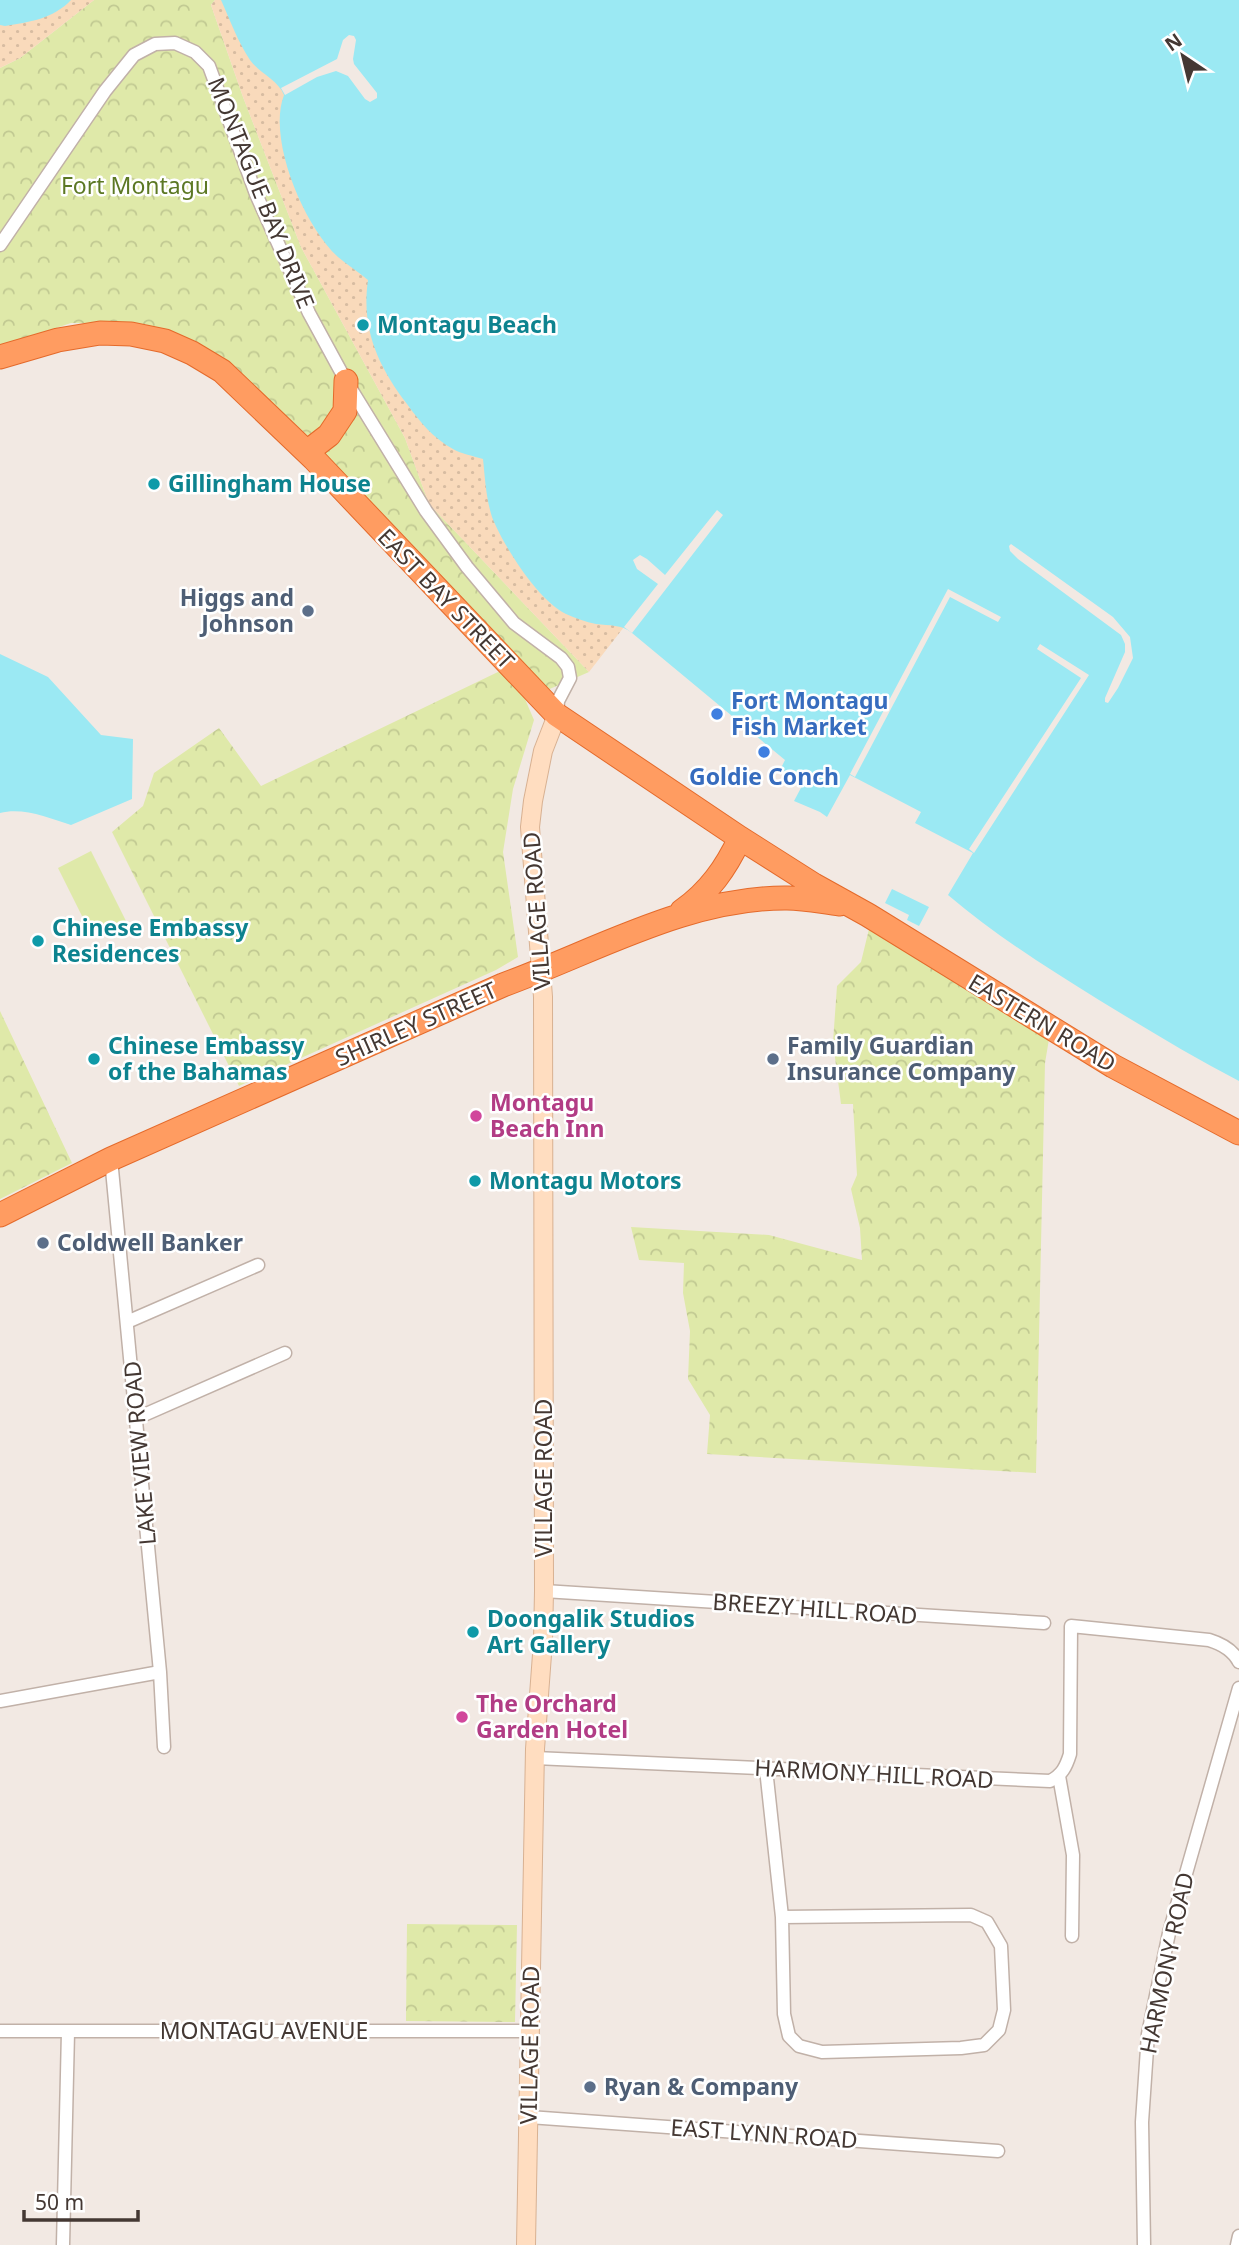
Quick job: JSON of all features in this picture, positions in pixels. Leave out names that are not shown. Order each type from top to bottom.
[{"type":"highway","name":"EAST BAY STREET","points":[[0,357],[58,340],[100,333],[131,334],[164,341],[192,353],[222,371],[307,452],[557,715],[740,838],[850,905]]},
{"type":"highway","points":[[307,452],[329,435],[345,411],[346,381]]},
{"type":"highway","points":[[673,917],[695,902],[713,883],[740,838]]},
{"type":"highway","name":"SHIRLEY STREET","points":[[0,1215],[111,1159],[491,990],[673,917],[745,901],[788,898],[850,905]]},
{"type":"highway","name":"EASTERN ROAD","points":[[850,905],[1113,1066],[1239,1133]]},
{"type":"main road","name":"VILLAGE ROAD","points":[[526,2245],[535,1758],[544,1591],[542,971],[530,827],[543,751],[557,715]]},
{"type":"street","name":"MONTAGUE BAY DRIVE","points":[[0,245],[105,91],[134,55],[155,44],[175,43],[195,52],[209,66],[256,194],[309,313],[346,381],[426,511],[467,567],[514,623],[561,658],[568,667],[570,678],[558,701],[557,715]]},
{"type":"street","name":"LAKE VIEW ROAD","points":[[111,1159],[160,1672],[164,1747]]},
{"type":"street","points":[[127,1322],[258,1265]]},
{"type":"street","points":[[137,1418],[285,1353]]},
{"type":"street","name":"BREEZY HILL ROAD","points":[[544,1591],[1044,1623]]},
{"type":"street","points":[[1072,1936],[1073,1855],[1059,1776],[1066,1767],[1070,1754],[1071,1626],[1209,1640],[1221,1644],[1237,1657],[1239,1662]]},
{"type":"street","points":[[0,1702],[160,1672]]},
{"type":"street","name":"HARMONY ROAD","points":[[1144,2245],[1142,2122],[1148,2034],[1169,1933],[1239,1688]]},
{"type":"street","name":"HARMONY HILL ROAD","points":[[535,1758],[1032,1781],[1049,1781],[1059,1776]]},
{"type":"street","points":[[766,1769],[782,1917],[784,2014],[789,2036],[799,2046],[822,2052],[961,2048],[984,2045],[999,2030],[1004,2010],[1001,1946],[987,1922],[971,1915],[782,1917]]},
{"type":"street","name":"MONTAGU AVENUE","points":[[0,2031],[529,2031]]},
{"type":"street","points":[[63,2245],[68,2032]]},
{"type":"street","name":"EAST LYNN ROAD","points":[[529,2117],[998,2151]]},
{"type":"street","points":[[1237,2245],[1239,2236]]},
{"type":"green space","name":"Fort Montagu","points":[[94,0],[215,0],[211,5],[243,97],[301,247],[405,438],[429,504],[589,672],[545,691],[307,435],[223,357],[145,324],[71,323],[0,347],[0,68],[20,58]]},
{"type":"green space","points":[[500,671],[525,699],[534,720],[513,789],[503,852],[518,957],[496,970],[239,1086],[112,832],[143,806],[154,773],[219,728],[261,786]]},
{"type":"green space","points":[[91,851],[126,921],[93,938],[58,868]]},
{"type":"green space","points":[[869,929],[1049,1039],[1045,1063],[1036,1473],[707,1454],[710,1415],[688,1379],[690,1331],[683,1293],[684,1263],[639,1260],[631,1227],[769,1235],[862,1260],[860,1228],[851,1189],[857,1175],[853,1104],[841,1104],[833,1042],[837,986],[861,962]]},
{"type":"green space","points":[[0,1011],[72,1163],[0,1199]]},
{"type":"green space","points":[[407,1924],[517,1925],[515,2022],[406,2021]]},
{"type":"sand","points":[[43,0],[94,0],[20,58],[0,68],[0,5]]},
{"type":"sand","name":"Montagu Beach","points":[[215,0],[241,0],[366,264],[479,450],[624,627],[589,672],[429,504],[405,438],[301,247],[243,97],[211,5]]},
{"type":"water","points":[[0,0],[71,0],[49,16],[5,26],[0,25]]},
{"type":"water","points":[[221,0],[1239,0],[1239,1081],[1099,1000],[1002,937],[948,895],[973,853],[915,823],[921,812],[850,775],[827,817],[794,801],[802,786],[780,770],[785,760],[632,633],[619,627],[573,617],[544,597],[513,557],[492,517],[483,459],[456,451],[433,435],[412,411],[380,361],[367,315],[368,280],[338,257],[325,243],[301,204],[280,135],[280,113],[284,95],[250,60]]},
{"type":"water","points":[[0,654],[48,677],[101,735],[133,739],[132,799],[71,825],[27,812],[0,813]]},
{"type":"water","points":[[892,889],[929,907],[919,926],[907,920],[909,915],[885,903]]},
{"type":"pier","points":[[349,35],[356,40],[354,64],[377,93],[377,98],[370,102],[365,99],[348,76],[336,71],[317,77],[285,95],[281,88],[337,59],[343,40]]},
{"type":"pier","points":[[717,510],[723,515],[632,633],[624,627],[658,584],[637,569],[633,560],[640,555],[665,575]]},
{"type":"pier","points":[[1011,544],[1113,617],[1130,637],[1133,658],[1108,703],[1105,698],[1125,652],[1121,635],[1018,559],[1010,551]]},
{"type":"pier","points":[[948,589],[1001,617],[998,622],[950,597],[855,777],[850,774]]},
{"type":"pier","points":[[1040,644],[1089,675],[974,853],[969,849],[1081,678],[1037,649]]},
{"type":"place","name":"Montagu Beach","points":[[363,325]]},
{"type":"place","name":"Gillingham House","points":[[154,484]]},
{"type":"place","name":"Higgs and Johnson","points":[[308,611]]},
{"type":"place","name":"Fort Montagu Fish Market","points":[[717,714]]},
{"type":"place","name":"Goldie Conch","points":[[764,752]]},
{"type":"place","name":"Chinese Embassy Residences","points":[[38,941]]},
{"type":"place","name":"Chinese Embassy of the Bahamas","points":[[94,1059]]},
{"type":"place","name":"Family Guardian Insurance Company","points":[[773,1059]]},
{"type":"place","name":"Montagu Beach Inn","points":[[476,1116]]},
{"type":"place","name":"Montagu Motors","points":[[475,1181]]},
{"type":"place","name":"Coldwell Banker","points":[[43,1243]]},
{"type":"place","name":"Doongalik Studios Art Gallery","points":[[473,1632]]},
{"type":"place","name":"The Orchard Garden Hotel","points":[[462,1717]]},
{"type":"place","name":"Ryan & Company","points":[[590,2087]]}]
